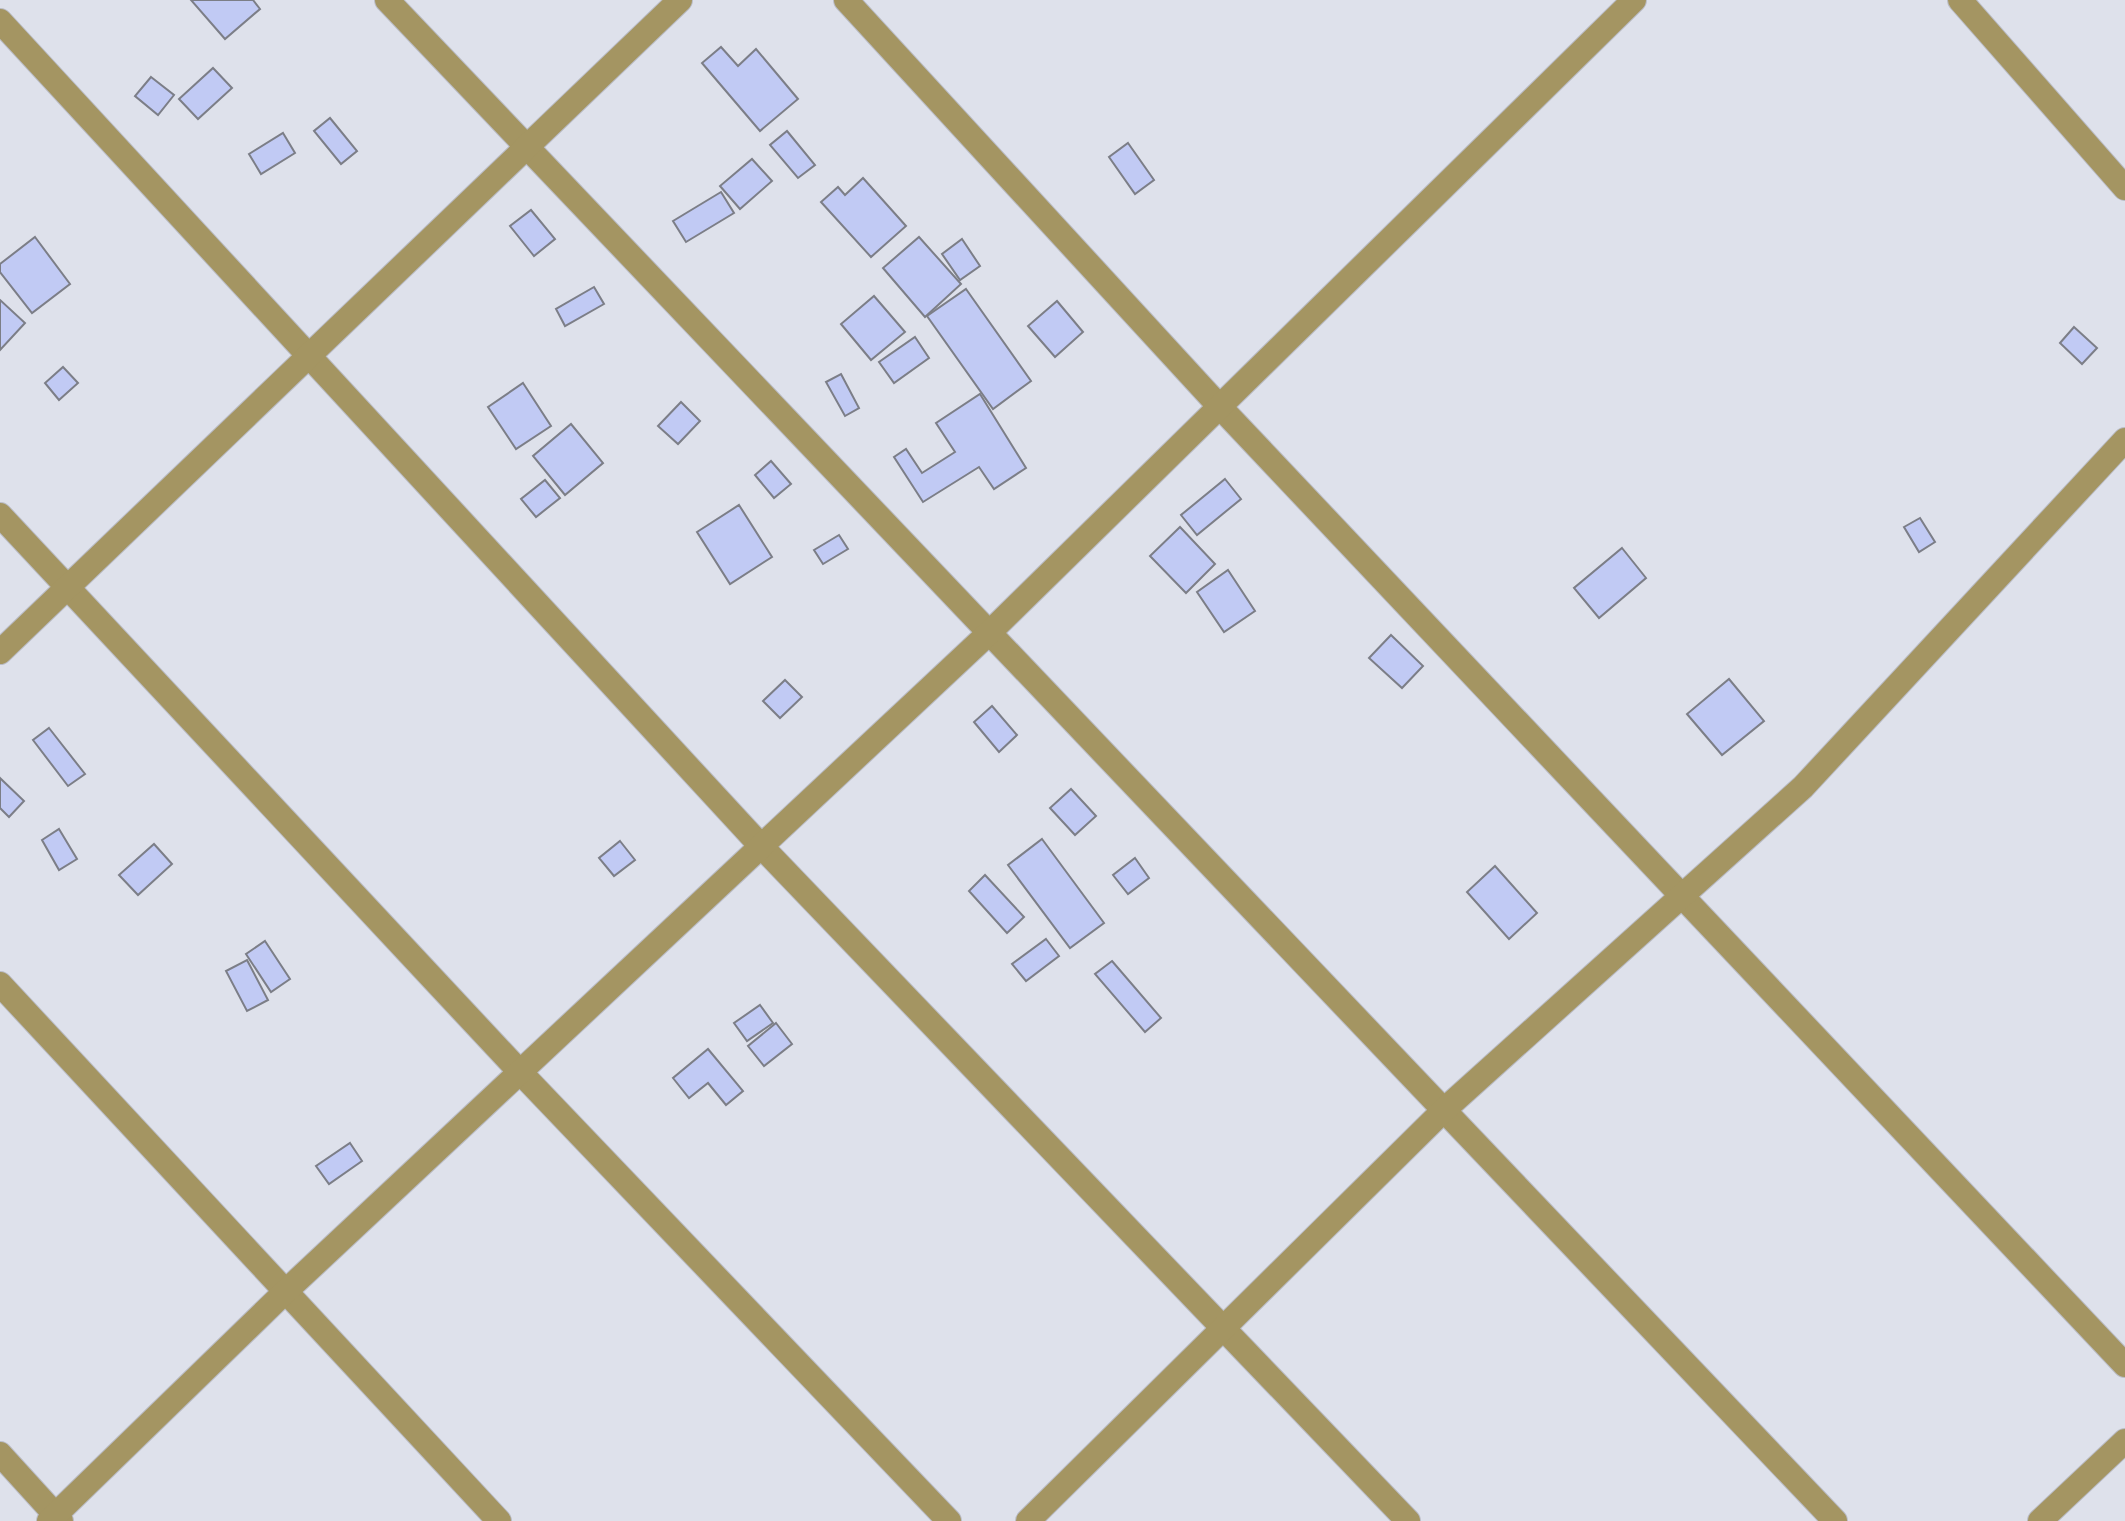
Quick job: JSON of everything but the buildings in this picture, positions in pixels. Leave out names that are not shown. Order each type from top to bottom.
[{"type":"street","points":[[387,0],[1835,1521]]},
{"type":"street","points":[[0,652],[680,0]]},
{"type":"street","points":[[846,0],[1220,407],[2125,1365]]},
{"type":"street","points":[[0,1454],[55,1519],[286,1291],[989,633],[1634,0]]},
{"type":"street","points":[[1960,0],[2125,188]]},
{"type":"street","points":[[0,21],[761,846],[1408,1521]]},
{"type":"street","points":[[1028,1521],[1444,1110],[1803,787],[2125,440]]},
{"type":"street","points":[[0,515],[520,1072],[949,1521]]},
{"type":"street","points":[[0,984],[499,1521]]},
{"type":"street","points":[[2040,1521],[2125,1441]]}]
